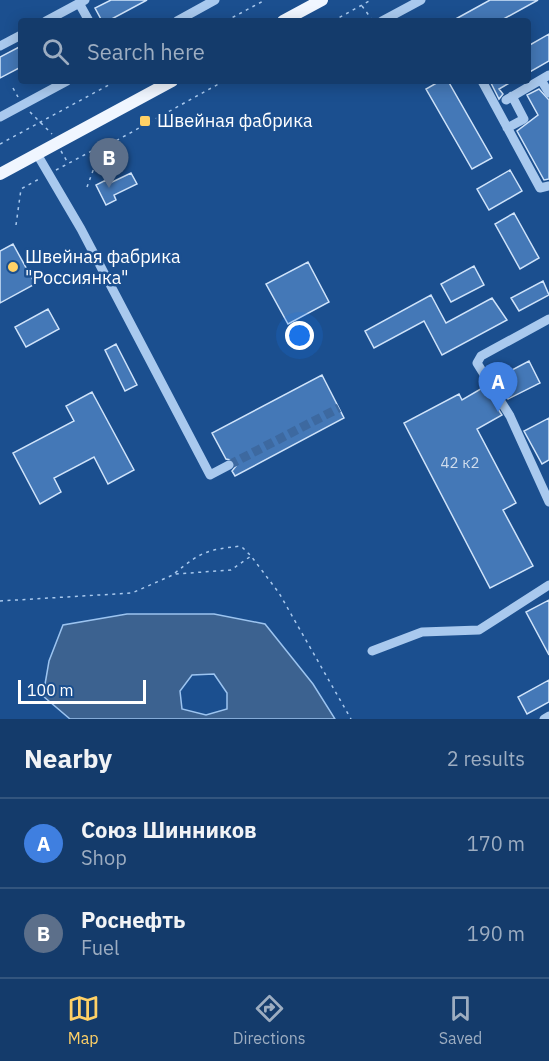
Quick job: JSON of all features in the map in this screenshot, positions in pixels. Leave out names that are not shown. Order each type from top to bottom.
[{"type":"main road","points":[[289,18],[322,0]]},
{"type":"main road","points":[[0,174],[166,84]]},
{"type":"street","points":[[388,18],[421,0]]},
{"type":"street","points":[[182,18],[210,1]]},
{"type":"street","points":[[52,18],[82,2],[88,18]]},
{"type":"street","points":[[0,46],[18,37]]},
{"type":"street","points":[[503,102],[545,77],[549,93]]},
{"type":"street","points":[[0,117],[62,84]]},
{"type":"street","points":[[485,84],[524,119],[507,128]]},
{"type":"street","points":[[503,102],[507,128],[540,188],[549,186]]},
{"type":"street","points":[[37,154],[81,229],[210,475],[229,465]]},
{"type":"street","points":[[549,319],[481,356],[477,363],[510,416],[549,502]]},
{"type":"street","points":[[372,651],[422,632],[479,630],[549,585]]},
{"type":"street","points":[[544,719],[549,716]]},
{"type":"path","points":[[232,18],[265,0]]},
{"type":"path","points":[[338,18],[371,0]]},
{"type":"path","points":[[362,5],[371,18]]},
{"type":"path","points":[[0,144],[111,84]]},
{"type":"path","points":[[16,225],[21,189],[103,145],[112,143],[219,84]]},
{"type":"path","points":[[13,88],[23,105],[50,130],[68,164]]},
{"type":"path","points":[[87,187],[103,145]]},
{"type":"path","points":[[0,601],[132,593],[174,574],[199,553],[211,549],[241,546],[279,593],[351,719]]},
{"type":"path","points":[[174,574],[231,570],[251,556]]},
{"type":"water","points":[[127,614],[214,614],[265,624],[313,684],[335,719],[70,719],[43,696],[49,661],[63,625]],"holes":[[[214,674],[227,693],[227,709],[206,715],[182,709],[180,691],[192,675]]]},
{"type":"building","points":[[111,0],[147,0],[114,18],[100,18],[95,8]]},
{"type":"building","points":[[490,0],[538,0],[505,18],[457,18]]},
{"type":"building","points":[[549,34],[549,61],[531,71],[531,44]]},
{"type":"building","points":[[18,48],[18,69],[0,78],[0,57]]},
{"type":"building","points":[[435,84],[450,84],[492,158],[472,169],[426,89]]},
{"type":"building","points":[[492,84],[508,84],[499,89],[503,94],[499,99]]},
{"type":"building","points":[[539,89],[549,100],[549,179],[544,180],[517,131],[538,115],[527,95]]},
{"type":"building","points":[[510,170],[522,191],[489,210],[477,189]]},
{"type":"building","points":[[131,173],[137,184],[114,195],[116,200],[106,205],[96,185],[106,180],[108,184]]},
{"type":"building","points":[[514,213],[539,258],[520,269],[495,224]]},
{"type":"building","name":"Швейная фабрика \"Россиянка\"","points":[[13,244],[35,284],[0,303],[0,251]]},
{"type":"building","points":[[308,262],[329,302],[288,324],[266,284]]},
{"type":"building","points":[[474,266],[484,285],[451,302],[441,284]]},
{"type":"building","points":[[543,281],[549,295],[519,311],[511,298]]},
{"type":"building","points":[[431,295],[446,323],[492,298],[507,320],[442,355],[424,321],[374,348],[365,331]]},
{"type":"building","points":[[48,309],[59,329],[26,347],[15,327]]},
{"type":"building","points":[[116,344],[137,385],[125,391],[105,350]]},
{"type":"building","points":[[529,361],[540,383],[508,399],[497,378]]},
{"type":"building","points":[[322,375],[344,418],[235,476],[232,471],[236,466],[235,461],[226,459],[212,433]]},
{"type":"building","points":[[484,387],[502,415],[477,429],[516,503],[503,510],[533,566],[490,588],[404,423],[459,394],[462,400]]},
{"type":"building","points":[[92,392],[134,470],[108,484],[94,457],[54,478],[61,492],[40,504],[13,453],[74,421],[66,406]]},
{"type":"building","points":[[549,418],[549,460],[542,464],[524,431]]},
{"type":"building","points":[[549,600],[549,655],[526,612]]},
{"type":"building","points":[[549,680],[549,702],[527,714],[518,697]]},
{"type":"tunnel","points":[[229,465],[339,408]]},
{"type":"place","name":"Швейная фабрика","points":[[145,121]]},
{"type":"place","name":"Роснефть","points":[[109,188]]},
{"type":"place","name":"Швейная фабрика \"Россиянка\"","points":[[13,267]]},
{"type":"place","name":"Союз Шинников","points":[[498,412]]}]
